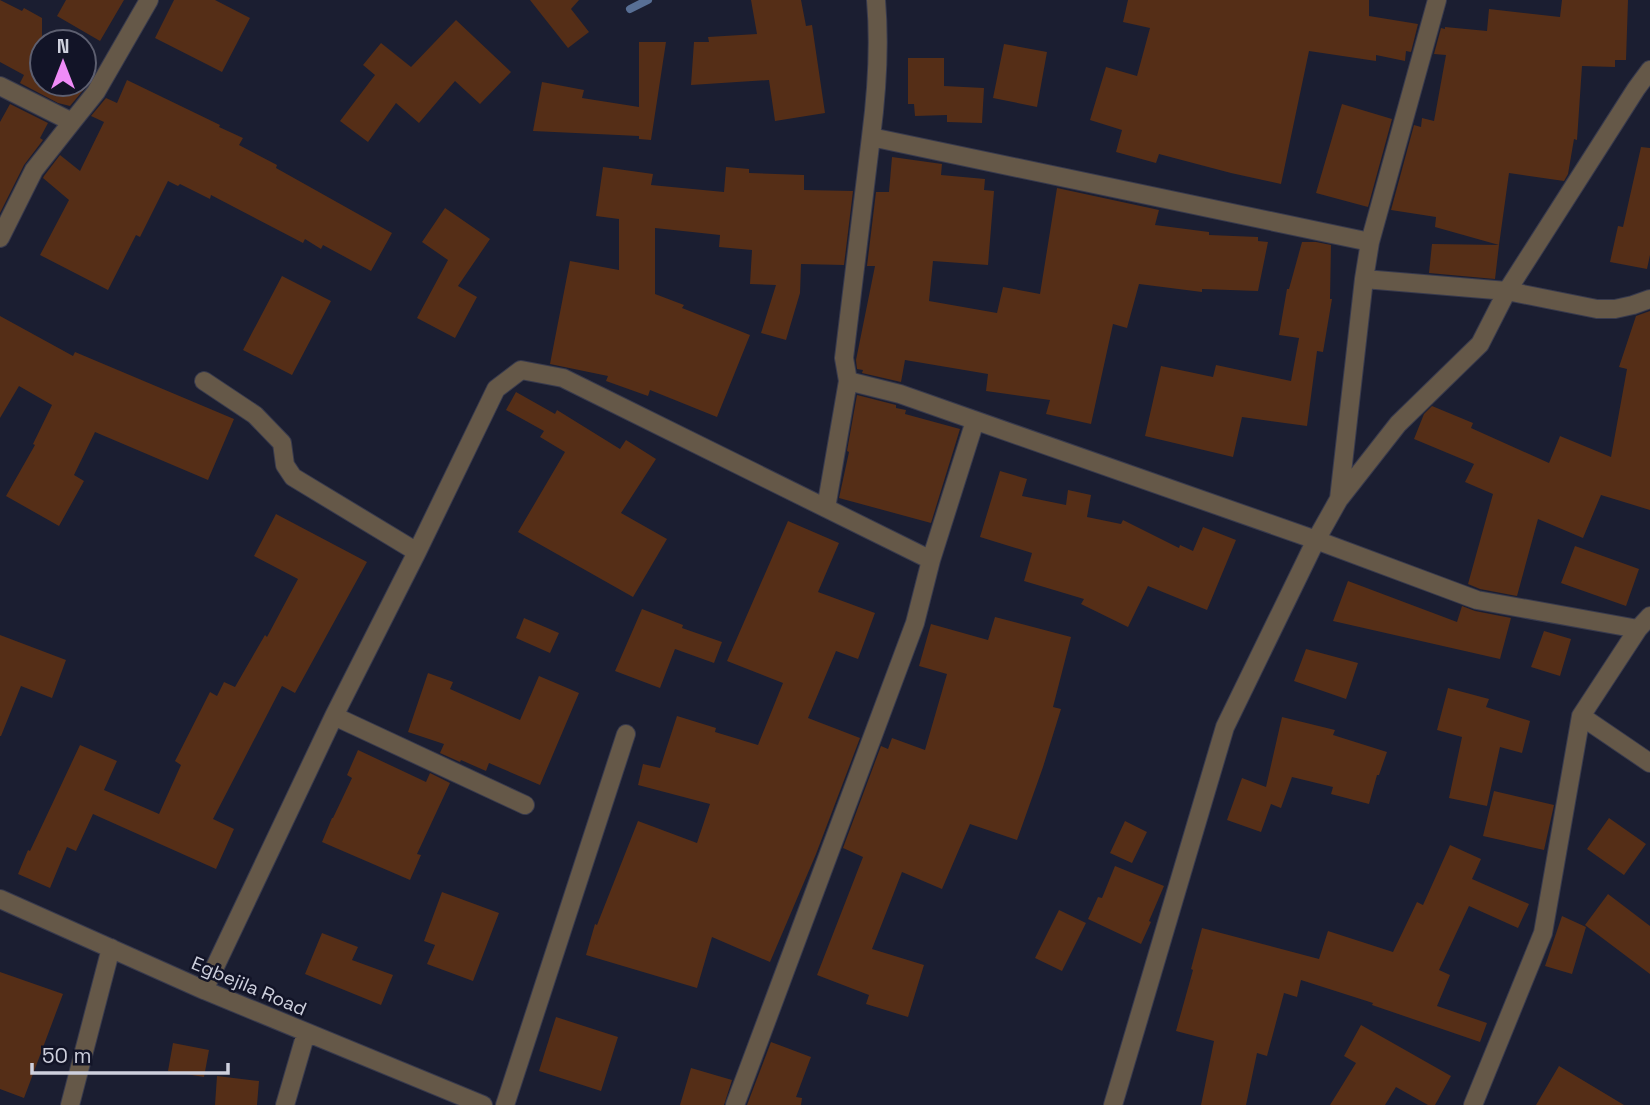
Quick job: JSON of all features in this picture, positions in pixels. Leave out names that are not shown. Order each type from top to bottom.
[{"type":"street","points":[[0,238],[34,170],[96,92],[149,0]]},
{"type":"street","points":[[826,508],[848,381],[845,358],[878,86],[876,0]]},
{"type":"street","points":[[1339,499],[1370,242],[1437,0]]},
{"type":"street","points":[[1113,1105],[1225,727],[1316,540],[1339,499],[1398,424],[1480,344],[1507,291],[1650,70]]},
{"type":"street","points":[[0,86],[72,122]]},
{"type":"street","points":[[871,136],[1370,242]]},
{"type":"street","points":[[1364,279],[1507,291],[1597,309],[1633,306],[1650,299]]},
{"type":"street","points":[[204,990],[334,716],[496,389],[522,370],[563,378],[931,559]]},
{"type":"street","points":[[204,381],[256,415],[282,443],[285,465],[293,477],[417,552]]},
{"type":"street","points":[[848,381],[900,394],[1316,540],[1477,600],[1644,623],[1581,716],[1543,933],[1472,1105]]},
{"type":"street","points":[[735,1105],[915,623],[931,559],[975,421]]},
{"type":"street","points":[[334,716],[525,805]]},
{"type":"street","points":[[1581,716],[1650,763]]},
{"type":"street","points":[[505,1105],[626,734]]},
{"type":"street","name":"Egbejila Road","points":[[0,900],[204,990],[483,1105]]},
{"type":"street","points":[[70,1105],[111,948]]},
{"type":"street","points":[[285,1105],[306,1032]]},
{"type":"building","points":[[0,0],[22,11],[24,8],[42,18],[42,28],[28,28],[28,87],[20,83],[24,75],[0,62]]},
{"type":"building","points":[[66,0],[124,0],[100,41],[98,28],[78,28],[57,16]]},
{"type":"building","points":[[174,0],[215,0],[250,18],[222,72],[155,38]]},
{"type":"building","points":[[530,0],[579,0],[571,9],[589,32],[568,48]]},
{"type":"building","points":[[751,0],[801,0],[806,26],[812,25],[825,113],[775,121],[769,80],[691,85],[694,42],[709,42],[708,37],[757,34]]},
{"type":"building","points":[[1128,0],[1369,0],[1369,16],[1418,24],[1411,52],[1406,51],[1405,61],[1376,55],[1376,61],[1309,51],[1281,184],[1159,154],[1156,163],[1116,152],[1122,130],[1090,120],[1106,67],[1137,76],[1150,28],[1123,22]]},
{"type":"building","points":[[1562,0],[1628,0],[1626,60],[1615,60],[1615,67],[1582,66],[1577,140],[1574,139],[1568,174],[1564,181],[1509,173],[1499,245],[1435,227],[1436,217],[1391,210],[1414,125],[1421,127],[1422,118],[1434,121],[1446,55],[1434,54],[1441,28],[1487,31],[1489,9],[1560,17]]},
{"type":"building","points":[[456,20],[511,72],[480,104],[455,81],[419,123],[396,103],[368,142],[340,121],[375,75],[363,65],[381,43],[411,67]]},
{"type":"building","points":[[639,42],[666,42],[651,140],[639,139],[639,136],[533,131],[542,82],[584,90],[582,98],[639,107]]},
{"type":"building","points":[[1004,44],[1047,52],[1037,107],[993,98]]},
{"type":"building","points":[[908,58],[944,58],[944,86],[984,88],[982,123],[947,122],[947,115],[915,116],[914,104],[908,104]]},
{"type":"building","points":[[127,80],[243,138],[239,145],[392,233],[371,271],[323,245],[321,249],[305,239],[303,243],[211,195],[210,199],[168,181],[140,237],[136,235],[108,290],[40,255],[69,200],[43,178],[60,155],[80,171],[104,122],[91,116],[106,98],[117,103]]},
{"type":"building","points":[[48,98],[77,98],[70,106]]},
{"type":"building","points":[[10,104],[48,123],[40,138],[43,140],[24,165],[0,213],[0,122]]},
{"type":"building","points":[[1342,104],[1392,119],[1368,207],[1316,193]]},
{"type":"building","points":[[1641,147],[1650,148],[1650,255],[1647,269],[1610,262],[1618,226],[1623,227]]},
{"type":"building","points":[[892,157],[942,164],[941,175],[985,179],[984,190],[994,191],[988,265],[933,261],[929,301],[997,313],[1003,287],[1040,294],[1057,188],[1159,210],[1155,225],[1209,232],[1209,235],[1258,237],[1258,241],[1268,242],[1258,291],[1202,289],[1202,292],[1139,284],[1127,328],[1113,324],[1091,424],[1046,414],[1050,400],[986,391],[988,374],[905,360],[901,382],[862,373],[863,370],[857,369],[856,360],[875,266],[867,266],[876,192],[889,192]]},
{"type":"building","points":[[603,167],[653,174],[651,185],[724,192],[726,167],[749,169],[749,173],[804,175],[804,190],[853,191],[844,265],[801,264],[800,293],[786,340],[761,333],[776,285],[750,284],[752,250],[719,247],[720,235],[655,228],[655,294],[684,305],[682,308],[750,335],[717,417],[650,390],[648,396],[606,381],[608,376],[550,364],[570,261],[619,270],[619,219],[596,216]]},
{"type":"building","points":[[445,208],[490,239],[458,286],[477,297],[455,338],[417,318],[448,260],[422,242]]},
{"type":"building","points":[[1302,242],[1331,245],[1332,299],[1323,352],[1317,351],[1307,426],[1242,417],[1233,457],[1145,436],[1161,366],[1213,377],[1216,365],[1291,381],[1299,338],[1279,335],[1287,289]]},
{"type":"building","points":[[1432,244],[1499,245],[1495,279],[1429,273]]},
{"type":"building","points":[[282,276],[331,301],[292,375],[243,350]]},
{"type":"building","points":[[1650,311],[1650,510],[1601,495],[1583,538],[1538,519],[1517,596],[1468,584],[1493,494],[1465,482],[1474,464],[1414,439],[1424,414],[1432,406],[1473,423],[1471,428],[1549,463],[1560,436],[1611,457],[1627,369],[1619,367],[1636,316]]},
{"type":"building","points":[[0,316],[73,356],[75,352],[234,419],[208,480],[95,432],[74,475],[84,481],[59,526],[6,496],[35,445],[33,444],[52,405],[19,386],[0,418]]},
{"type":"building","points":[[516,392],[555,414],[557,410],[620,449],[626,440],[656,459],[621,513],[667,539],[633,597],[518,532],[565,452],[540,437],[544,431],[506,410]]},
{"type":"building","points":[[857,395],[896,405],[896,408],[906,410],[905,414],[960,429],[931,523],[839,498]]},
{"type":"building","points":[[1000,471],[1027,479],[1022,496],[1066,505],[1068,490],[1091,495],[1087,517],[1121,524],[1123,520],[1179,548],[1180,545],[1193,551],[1203,527],[1236,540],[1207,610],[1148,586],[1128,627],[1081,604],[1084,599],[1024,581],[1032,553],[980,537]]},
{"type":"building","points":[[276,514],[367,562],[295,693],[282,686],[213,819],[234,829],[216,869],[93,814],[76,851],[67,847],[50,888],[18,874],[80,745],[117,761],[104,790],[159,814],[181,765],[175,761],[210,692],[217,696],[224,682],[235,687],[265,635],[267,637],[298,579],[254,556]]},
{"type":"building","points":[[788,521],[839,543],[818,592],[875,613],[858,659],[836,651],[808,718],[860,738],[816,854],[770,962],[712,937],[697,988],[586,955],[595,924],[597,925],[638,821],[697,843],[710,804],[638,785],[643,764],[660,768],[677,716],[716,728],[715,732],[758,745],[783,683],[727,661]]},
{"type":"building","points":[[1575,546],[1639,569],[1626,606],[1561,583]]},
{"type":"building","points":[[1348,581],[1457,622],[1462,606],[1511,618],[1500,659],[1333,621]]},
{"type":"building","points":[[642,609],[683,625],[682,628],[722,642],[714,663],[675,649],[660,688],[615,671]]},
{"type":"building","points":[[995,617],[1071,637],[1053,707],[1061,709],[1017,840],[970,824],[942,889],[902,872],[872,949],[924,965],[908,1017],[866,1004],[869,995],[817,975],[863,857],[843,848],[881,746],[888,749],[892,738],[925,750],[947,674],[919,666],[931,624],[988,640]]},
{"type":"building","points":[[524,618],[559,633],[550,653],[516,638]]},
{"type":"building","points":[[1544,631],[1571,639],[1560,676],[1531,667]]},
{"type":"building","points":[[0,635],[66,660],[52,698],[21,686],[1,736],[0,736]]},
{"type":"building","points":[[1306,649],[1358,663],[1346,699],[1294,681]]},
{"type":"building","points":[[428,673],[453,682],[450,689],[520,720],[539,676],[579,693],[540,785],[489,763],[486,771],[461,760],[460,762],[440,753],[444,744],[408,732]]},
{"type":"building","points":[[1448,688],[1489,699],[1486,707],[1530,721],[1522,753],[1500,747],[1487,806],[1449,798],[1462,737],[1437,730]]},
{"type":"building","points":[[1282,717],[1335,730],[1333,735],[1387,752],[1369,804],[1331,794],[1333,787],[1292,777],[1281,808],[1271,804],[1261,832],[1227,820],[1242,778],[1266,787]]},
{"type":"building","points":[[358,750],[426,782],[430,773],[450,783],[417,854],[421,855],[410,880],[322,842],[352,778],[347,775]]},
{"type":"building","points":[[1494,791],[1554,805],[1544,850],[1483,836]]},
{"type":"building","points":[[1609,818],[1646,844],[1624,875],[1587,849]]},
{"type":"building","points":[[1125,821],[1147,832],[1132,863],[1110,853]]},
{"type":"building","points":[[1450,845],[1481,859],[1472,879],[1529,904],[1518,928],[1469,906],[1439,970],[1450,975],[1437,1006],[1487,1023],[1480,1042],[1301,980],[1297,997],[1284,993],[1267,1056],[1257,1053],[1246,1105],[1201,1105],[1214,1041],[1176,1031],[1202,928],[1319,959],[1328,931],[1393,952],[1417,902],[1423,905]]},
{"type":"building","points":[[1115,866],[1164,886],[1141,944],[1088,919],[1098,897],[1102,898]]},
{"type":"building","points":[[442,892],[499,913],[473,981],[427,964],[435,945],[424,941]]},
{"type":"building","points":[[1608,894],[1650,926],[1650,974],[1585,925]]},
{"type":"building","points":[[1059,910],[1086,923],[1062,971],[1035,958]]},
{"type":"building","points":[[1562,916],[1586,927],[1572,974],[1545,966]]},
{"type":"building","points":[[322,933],[358,947],[352,960],[393,975],[381,1005],[305,974]]},
{"type":"building","points":[[0,972],[63,994],[24,1098],[0,1089]]},
{"type":"building","points":[[556,1017],[618,1037],[601,1091],[539,1071]]},
{"type":"building","points":[[1361,1025],[1451,1076],[1435,1105],[1428,1105],[1396,1087],[1385,1105],[1330,1105],[1356,1063],[1344,1056]]},
{"type":"building","points":[[771,1042],[811,1057],[796,1097],[802,1098],[801,1105],[747,1105]]},
{"type":"building","points":[[173,1043],[209,1050],[204,1077],[168,1071]]},
{"type":"building","points":[[1559,1066],[1624,1105],[1536,1105]]},
{"type":"building","points":[[691,1068],[732,1080],[724,1105],[680,1105]]},
{"type":"building","points":[[217,1076],[259,1081],[257,1105],[215,1105]]},
{"type":"waterway","points":[[630,9],[648,0]]}]
